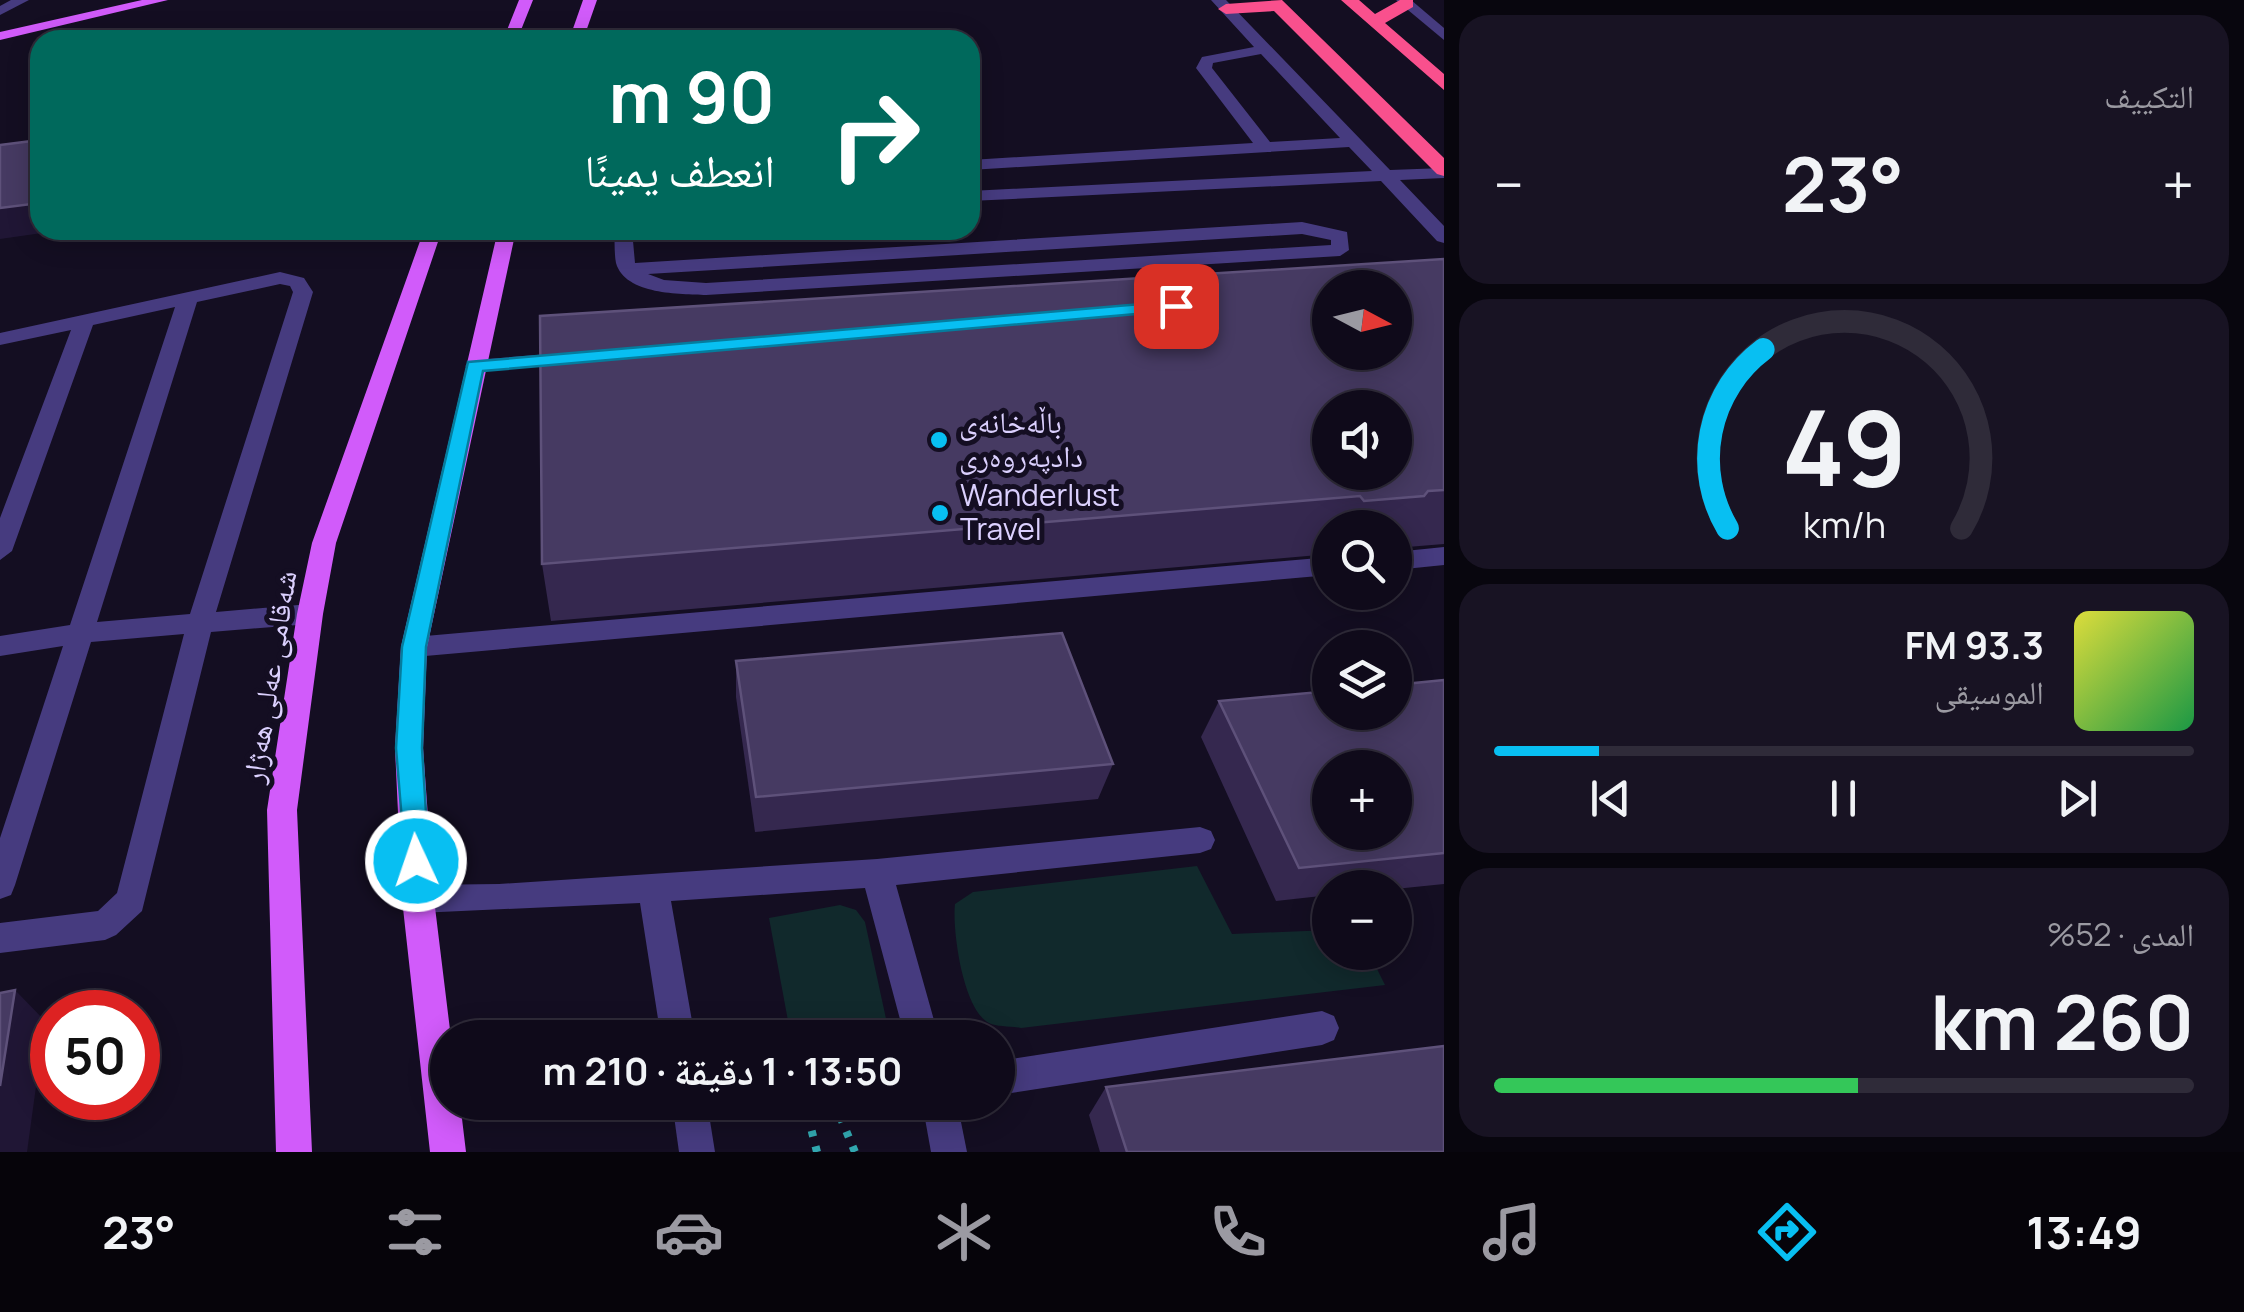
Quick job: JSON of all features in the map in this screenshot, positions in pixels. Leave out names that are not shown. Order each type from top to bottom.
[{"type":"highway","points":[[1350,0],[1444,84]]},
{"type":"highway","points":[[1374,22],[1405,2]]},
{"type":"highway","points":[[1222,4],[1275,3],[1444,172]]},
{"type":"main road","points":[[0,19],[83,0]]},
{"type":"main road","points":[[0,36],[161,0]]},
{"type":"main road","points":[[514,30],[526,0]]},
{"type":"main road","points":[[580,30],[590,0]]},
{"type":"main road","name":"شەقامی عەلی هەژار","points":[[294,1152],[282,810],[310,614],[324,543],[430,240]]},
{"type":"main road","points":[[448,1152],[418,899],[409,748],[414,647],[505,240]]},
{"type":"street","points":[[0,11],[22,0]]},
{"type":"street","points":[[1405,2],[1444,36]]},
{"type":"street","points":[[1222,4],[1444,237]]},
{"type":"street","points":[[1265,49],[1206,60],[1204,68],[1267,150]]},
{"type":"street","points":[[980,164],[1354,142]]},
{"type":"street","points":[[980,196],[1444,172]]},
{"type":"street","points":[[1302,228],[1340,236],[1342,244],[1340,250],[706,289],[659,287],[628,270],[1302,228]]},
{"type":"street","points":[[624,240],[628,270]]},
{"type":"street","points":[[0,339],[280,278],[298,282],[304,292],[200,623],[131,901],[106,925],[0,938]]},
{"type":"street","points":[[0,886],[188,298]]},
{"type":"street","points":[[0,551],[84,321]]},
{"type":"street","points":[[475,366],[595,356]]},
{"type":"street","points":[[1412,559],[1444,556]]},
{"type":"street","points":[[414,647],[1312,568]]},
{"type":"street","points":[[0,646],[83,633],[310,614]]},
{"type":"street","points":[[418,899],[499,898],[877,873],[1200,840]]},
{"type":"street","points":[[877,873],[917,1020]]},
{"type":"street","points":[[653,885],[675,1020]]},
{"type":"street","points":[[1015,1075],[1322,1028]]},
{"type":"street","points":[[692,1120],[697,1152]]},
{"type":"street","points":[[943,1120],[949,1152]]},
{"type":"path","points":[[809,1120],[817,1152]]},
{"type":"path","points":[[842,1120],[855,1152]]},
{"type":"green space","points":[[1197,866],[1232,934],[1312,931],[1312,970],[1378,970],[1385,985],[1015,1027],[1015,1020],[986,1020],[972,1003],[966,986],[955,932],[955,904],[973,892]]},
{"type":"green space","points":[[840,905],[856,910],[865,922],[886,1020],[788,1020],[769,918]]},
{"type":"building","points":[[30,141],[30,204],[0,208],[0,145]]},
{"type":"building","name":"باڵەخانەی دادپەروەری","points":[[1444,259],[1444,490],[1428,491],[1424,496],[1364,501],[1360,496],[542,564],[540,316]]},
{"type":"building","points":[[1062,633],[1113,764],[756,797],[736,661]]},
{"type":"building","points":[[1444,680],[1444,853],[1299,868],[1219,701],[1312,693],[1312,730],[1412,730],[1412,683]]},
{"type":"building","points":[[15,990],[0,1086],[0,993]]},
{"type":"building","points":[[1444,1046],[1444,1152],[1127,1152],[1106,1087]]},
{"type":"place","name":"باڵەخانەی دادپەروەری","points":[[939,440]]},
{"type":"place","name":"Wanderlust Travel","points":[[940,513]]},
{"type":"route","points":[[416,861],[409,748],[414,647],[475,366],[1176,306]]}]
